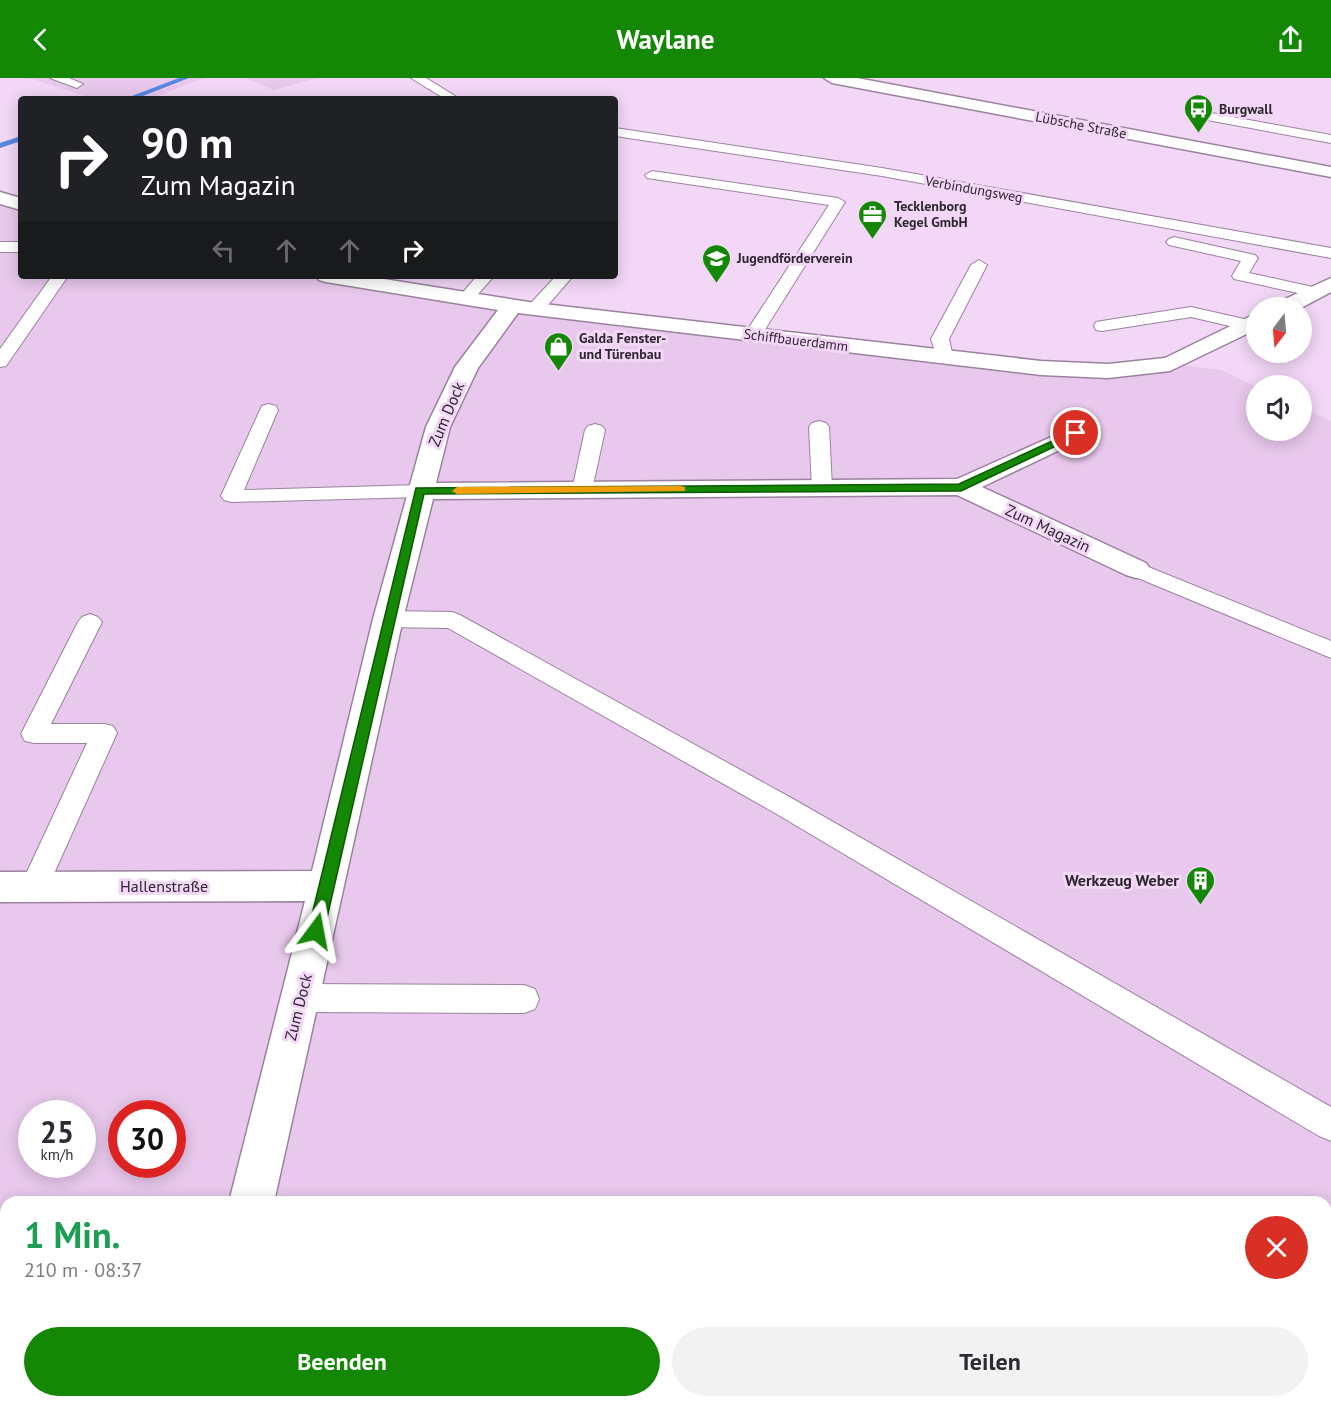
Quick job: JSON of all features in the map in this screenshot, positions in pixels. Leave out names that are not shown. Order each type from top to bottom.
[{"type":"street","name":"Lübsche Straße","points":[[832,78],[1331,172]]},
{"type":"street","points":[[0,198],[18,203]]},
{"type":"street","name":"Schiffbauerdamm","points":[[347,279],[524,307],[1041,368],[1108,371],[1170,364],[1246,325]]},
{"type":"street","points":[[1305,297],[1323,288]]},
{"type":"street","name":"Zum Dock","points":[[252,1196],[388,619],[438,427],[467,367],[524,307]]},
{"type":"street","name":"Zum Magazin","points":[[961,488],[1076,433]]},
{"type":"street","name":"Zum Magazin","points":[[420,491],[961,488],[1136,569]]},
{"type":"street","name":"Hallenstraße","points":[[17,887],[327,886]]},
{"type":"lane","points":[[56,78],[77,84]]},
{"type":"lane","points":[[417,78],[449,96]]},
{"type":"lane","points":[[1206,116],[1331,139]]},
{"type":"lane","name":"Verbindungsweg","points":[[618,132],[882,172],[1331,253]]},
{"type":"lane","points":[[652,175],[838,202],[753,335]]},
{"type":"lane","points":[[1120,215],[1114,229],[1125,232]]},
{"type":"lane","points":[[1159,239],[1250,258],[1240,276],[1323,288]]},
{"type":"lane","points":[[0,247],[18,247]]},
{"type":"lane","points":[[944,357],[940,339],[979,265]]},
{"type":"lane","points":[[0,362],[58,279]]},
{"type":"lane","points":[[466,298],[483,279]]},
{"type":"lane","points":[[524,307],[561,279]]},
{"type":"lane","points":[[1102,326],[1191,312],[1246,321]]},
{"type":"lane","points":[[268,410],[231,496],[420,491]]},
{"type":"lane","points":[[819,427],[822,488]]},
{"type":"lane","points":[[582,490],[595,430]]},
{"type":"lane","points":[[1136,569],[1331,650]]},
{"type":"lane","points":[[388,619],[452,620],[784,806],[1331,1125]]},
{"type":"lane","points":[[17,887],[104,733],[34,734],[90,622]]},
{"type":"lane","points":[[300,998],[524,999]]},
{"type":"shaded area","points":[[18,78],[204,78],[158,96],[85,96],[33,79]]},
{"type":"shaded area","points":[[245,78],[316,78],[274,90]]},
{"type":"shaded area","points":[[0,198],[18,203],[18,279],[349,279],[1041,368],[1170,364],[1221,370],[1246,382],[1246,441],[1312,441],[1312,412],[1331,421],[1331,1196],[0,1196]]},
{"type":"waterway","points":[[136,96],[186,78]]},
{"type":"waterway","points":[[0,146],[18,139]]},
{"type":"slow traffic","points":[[457,491],[681,489]]},
{"type":"place","name":"Burgwall","points":[[1198,134]]},
{"type":"place","name":"Tecklenborg Kegel GmbH","points":[[873,240]]},
{"type":"place","name":"Jugendförderverein","points":[[716,284]]},
{"type":"place","name":"Galda Fenster- und Türenbau","points":[[558,372]]},
{"type":"place","name":"Werkzeug Weber","points":[[1200,906]]},
{"type":"route","points":[[316,931],[420,491],[961,488],[1076,433]]}]
